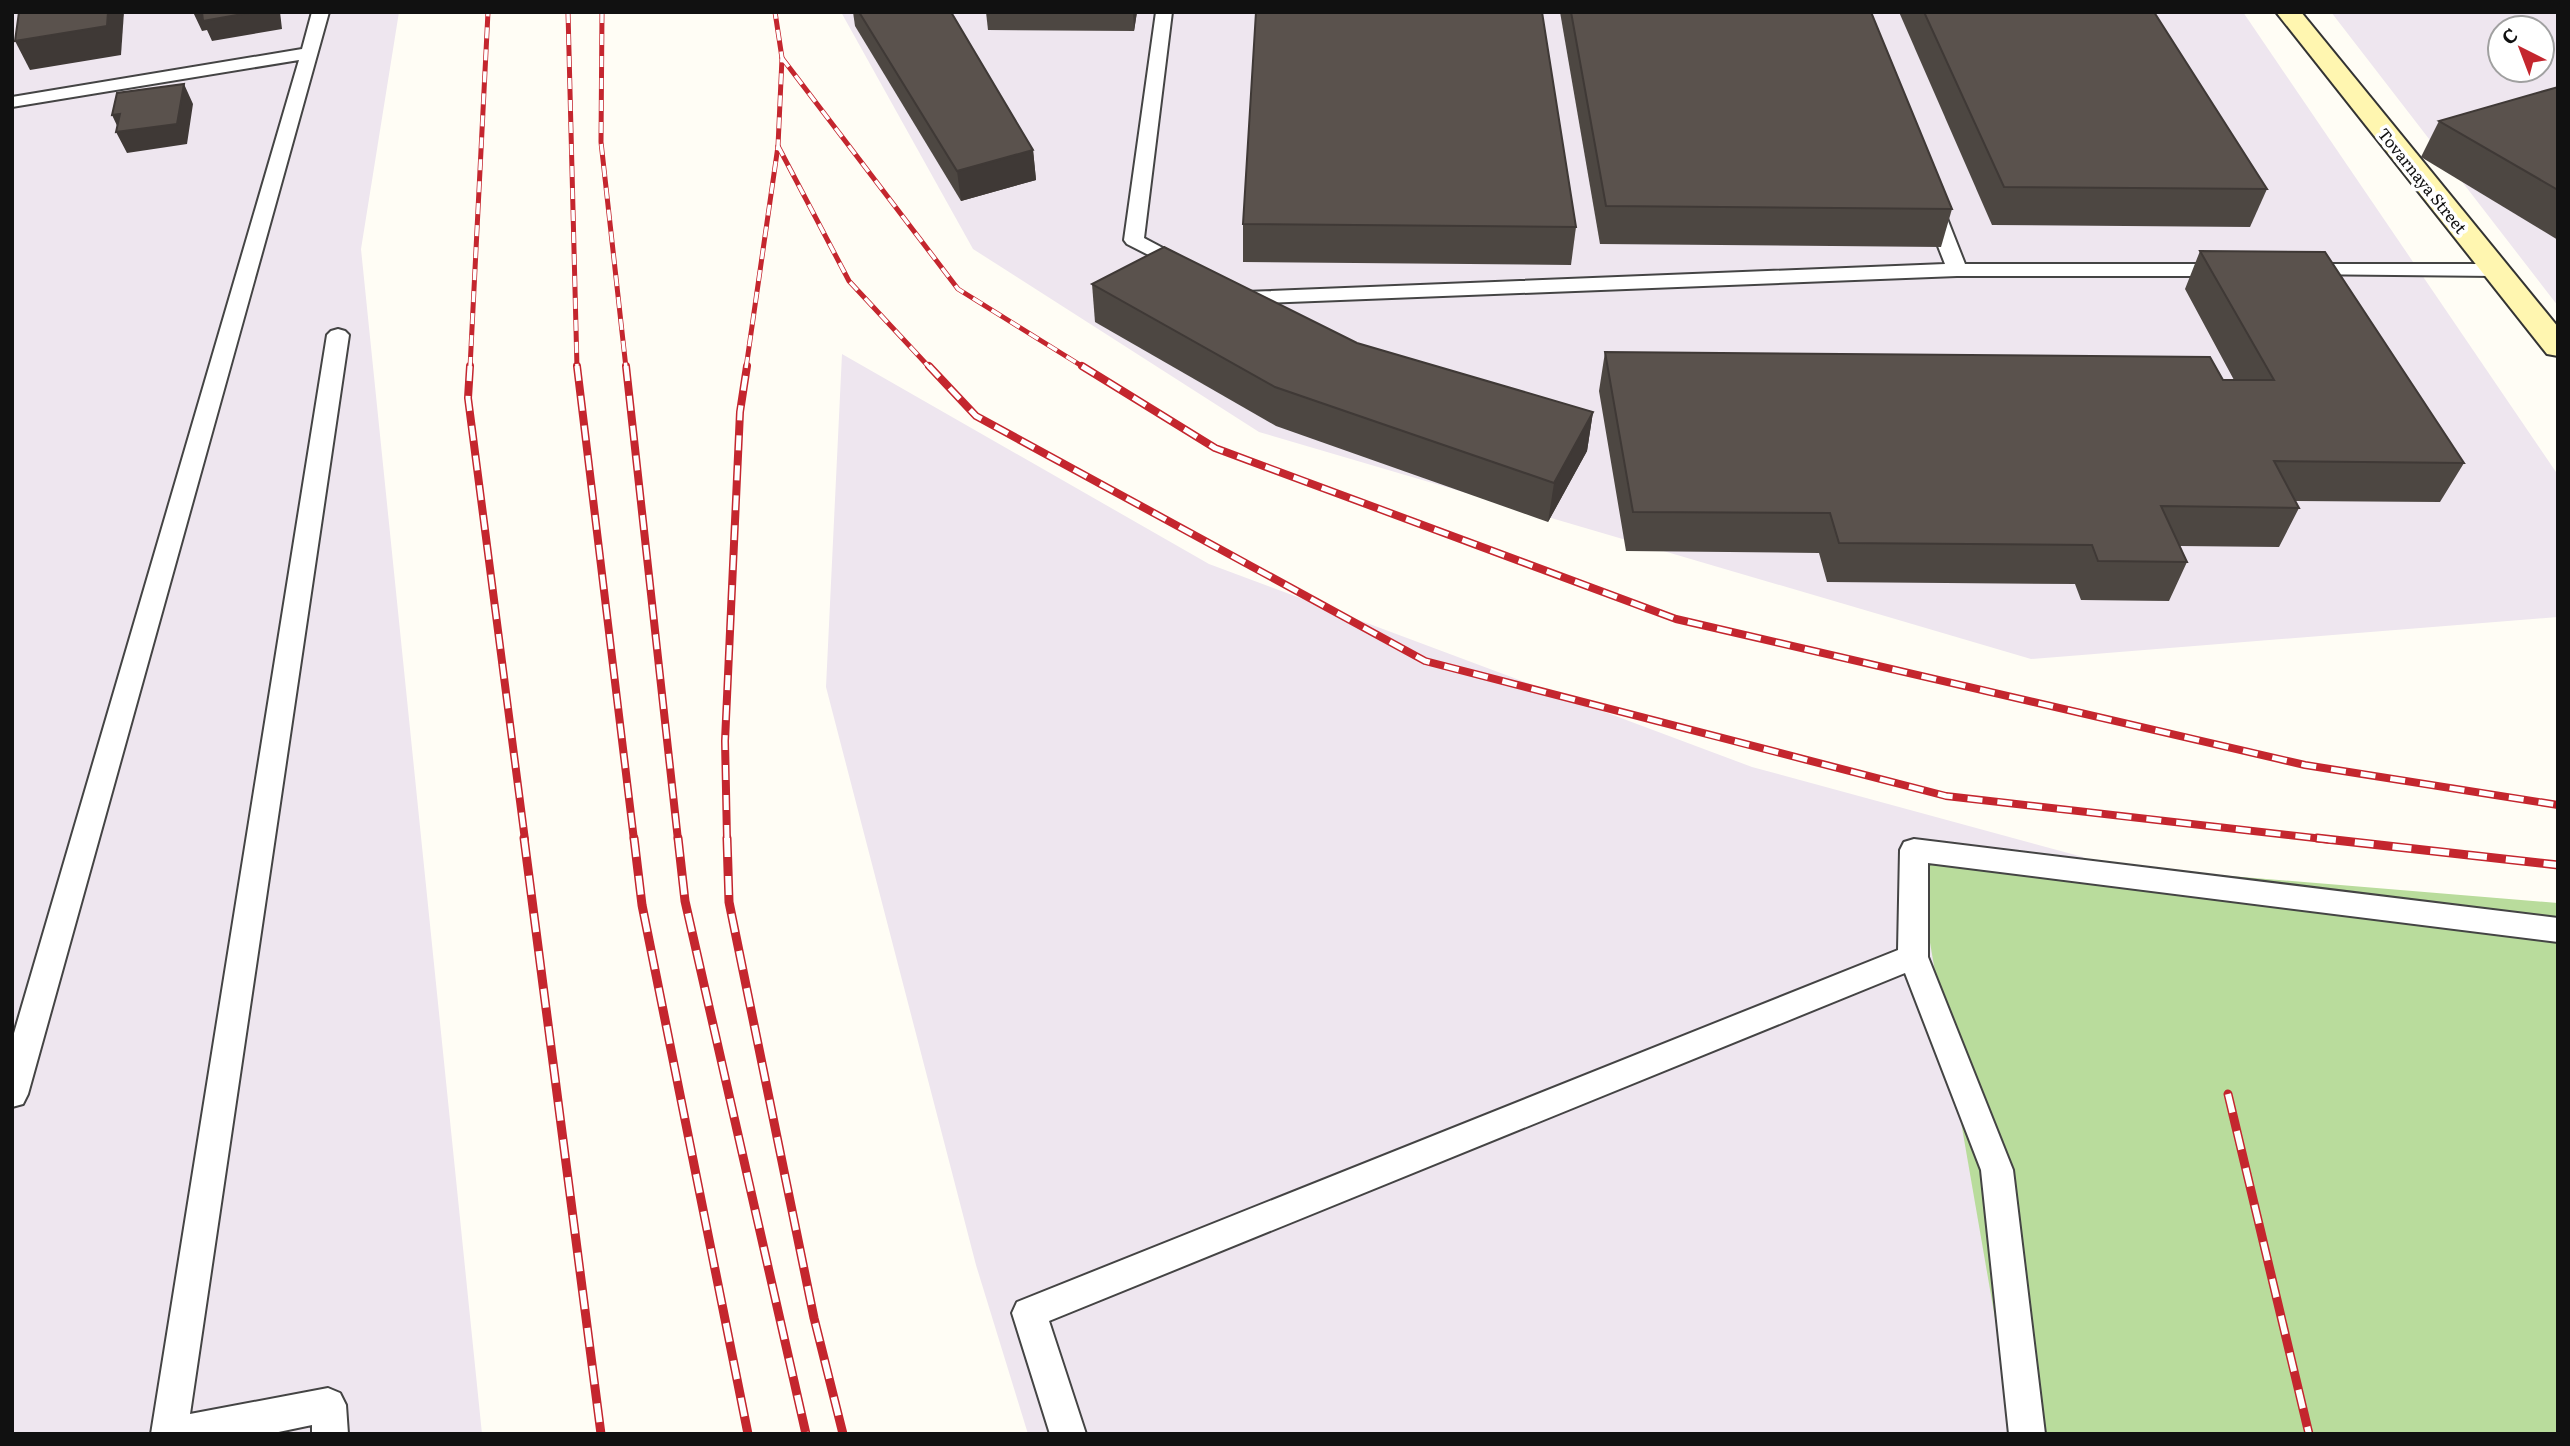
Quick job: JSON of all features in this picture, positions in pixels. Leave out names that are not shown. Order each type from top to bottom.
[{"type":"street","name":"Tovarnaya Street","points":[[2288,12],[2558,347]]},
{"type":"lane","points":[[12,1094],[321,12]]},
{"type":"lane","points":[[1164,12],[1134,240],[1241,298],[1957,270],[2247,270]]},
{"type":"lane","points":[[12,102],[309,53]]},
{"type":"lane","points":[[1922,180],[1957,270]]},
{"type":"lane","points":[[2274,270],[2495,270]]},
{"type":"lane","points":[[169,1434],[338,335]]},
{"type":"lane","points":[[2027,1434],[1997,1170],[1913,957],[1914,850],[2558,930]]},
{"type":"lane","points":[[1068,1434],[1028,1313],[1913,957]]},
{"type":"lane","points":[[177,1434],[328,1405],[330,1434]]},
{"type":"shaded area","points":[[12,12],[399,12],[361,249],[482,1434],[12,1434]]},
{"type":"shaded area","points":[[841,12],[2243,12],[2558,475],[2558,617],[2031,659],[1259,432],[973,249]]},
{"type":"shaded area","points":[[2331,12],[2558,12],[2558,306]]},
{"type":"shaded area","points":[[842,354],[1209,564],[1752,767],[2083,857],[2220,1434],[1028,1434],[976,1265],[826,687]]},
{"type":"green space","points":[[1914,850],[2558,903],[2558,1434],[2015,1434]]},
{"type":"building","points":[[19,12],[108,12],[107,26],[15,41]]},
{"type":"building","points":[[202,12],[254,12],[203,21]]},
{"type":"building","points":[[859,12],[951,12],[1033,150],[957,171]]},
{"type":"building","points":[[1256,12],[1542,12],[1576,227],[1243,224]]},
{"type":"building","points":[[1571,12],[1871,12],[1952,209],[1606,206]]},
{"type":"building","points":[[1924,12],[2154,12],[2267,189],[2004,187]]},
{"type":"building","points":[[184,84],[177,124],[116,132],[120,114],[112,115],[117,93]]},
{"type":"building","points":[[2558,87],[2558,190],[2439,121]]},
{"type":"building","points":[[1164,247],[1357,343],[1593,412],[1554,483],[1275,387],[1092,284]]},
{"type":"building","points":[[2200,251],[2325,252],[2464,463],[2274,461],[2299,508],[2161,506],[2187,562],[2098,561],[2092,545],[1839,543],[1830,513],[1633,512],[1605,352],[2210,357],[2223,380],[2274,380]]},
{"type":"railway","points":[[470,368],[488,12]]},
{"type":"railway","points":[[568,12],[577,368]]},
{"type":"railway","points":[[602,12],[601,142],[626,368]]},
{"type":"railway","points":[[775,12],[782,58]]},
{"type":"railway","points":[[778,146],[782,58]]},
{"type":"railway","points":[[782,58],[958,289],[1085,368]]},
{"type":"railway","points":[[746,368],[778,146]]},
{"type":"railway","points":[[778,146],[849,281],[930,368]]},
{"type":"railway","points":[[470,366],[468,398],[525,840]]},
{"type":"railway","points":[[577,366],[634,840]]},
{"type":"railway","points":[[626,366],[678,840]]},
{"type":"railway","points":[[727,840],[725,741],[740,412],[747,366]]},
{"type":"railway","points":[[929,366],[976,416],[1425,661],[1946,796],[2332,840]]},
{"type":"railway","points":[[1082,366],[1215,448],[1676,619],[2305,765],[2558,805]]},
{"type":"railway","points":[[524,838],[601,1434]]},
{"type":"railway","points":[[634,838],[642,905],[748,1434]]},
{"type":"railway","points":[[678,838],[685,901],[806,1434]]},
{"type":"railway","points":[[727,838],[729,902],[814,1318],[843,1434]]},
{"type":"railway","points":[[2317,838],[2558,865]]},
{"type":"railway","points":[[2228,1094],[2309,1434]]}]
